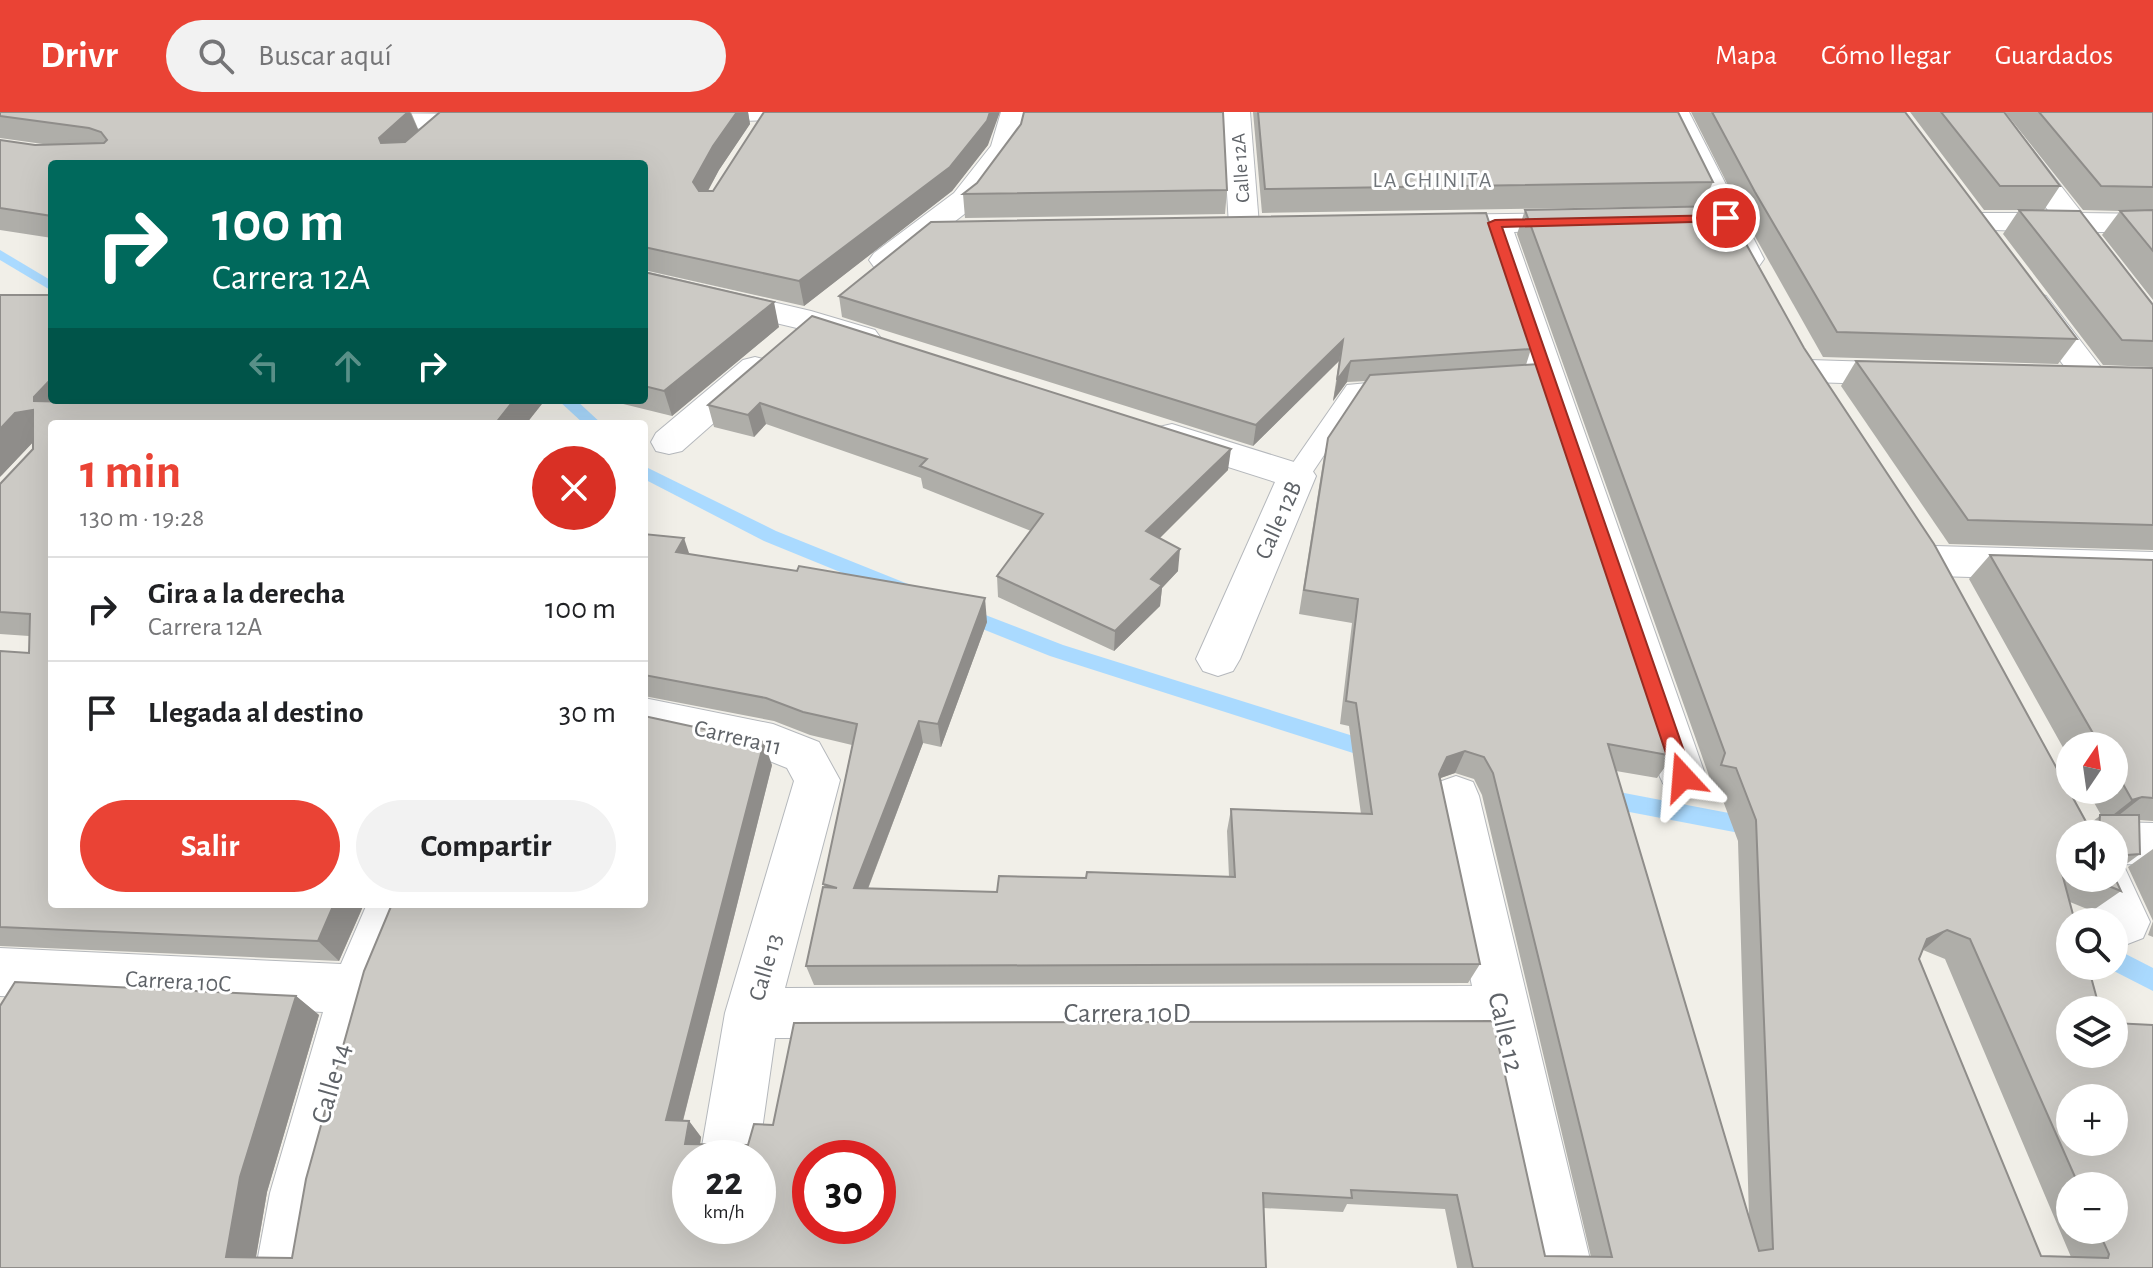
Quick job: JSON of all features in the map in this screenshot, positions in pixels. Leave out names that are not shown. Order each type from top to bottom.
[{"type":"street","points":[[663,116],[772,112]]},
{"type":"street","points":[[860,281],[965,199],[1005,147],[1015,112]]},
{"type":"street","name":"Calle 12A","points":[[1236,112],[1229,225],[1275,225]]},
{"type":"street","points":[[1675,112],[1711,219],[1764,288]]},
{"type":"street","points":[[1989,112],[2153,328]]},
{"type":"street","points":[[328,120],[447,124],[509,121]]},
{"type":"street","points":[[2044,377],[2106,378],[2008,270],[1963,209],[2076,224],[2153,223]]},
{"type":"street","points":[[1401,224],[1603,221]]},
{"type":"street","points":[[1495,223],[1534,380],[1683,777]]},
{"type":"street","points":[[921,231],[968,230]]},
{"type":"street","points":[[648,283],[823,311],[886,345]]},
{"type":"street","points":[[669,442],[823,311]]},
{"type":"street","points":[[1835,409],[1802,358],[1935,374]]},
{"type":"street","points":[[1145,427],[1297,476]]},
{"type":"street","name":"Calle 12B","points":[[1218,659],[1297,476]]},
{"type":"street","points":[[1957,602],[1927,548],[2153,567]]},
{"type":"street","name":"Carrera 11","points":[[648,717],[773,743],[803,755],[817,780]]},
{"type":"street","name":"Calle 13","points":[[732,1140],[752,1013],[817,780]]},
{"type":"street","name":"Calle 12","points":[[1456,796],[1562,1268]]},
{"type":"street","points":[[2128,843],[2153,844]]},
{"type":"street","name":"Calle 14","points":[[286,1268],[299,1193],[356,989],[390,908]]},
{"type":"street","points":[[0,1022],[15,973]]},
{"type":"street","name":"Carrera 10C","points":[[15,973],[356,989]]},
{"type":"street","name":"Carrera 10D","points":[[752,1013],[1502,1011]]},
{"type":"lane","points":[[755,136],[772,112]]},
{"type":"lane","points":[[425,144],[447,124]]},
{"type":"lane","name":"Calle 12B","points":[[1297,476],[1356,390],[1430,386]]},
{"type":"building","points":[[0,112],[408,112],[379,138],[381,143],[405,142],[440,112],[737,112],[693,182],[699,191],[713,191],[764,112],[990,112],[987,121],[950,167],[799,281],[648,248],[648,160],[48,160],[48,215],[0,208],[0,140],[35,145],[104,143],[107,140],[101,132],[89,128],[0,116]]},
{"type":"building","points":[[1024,112],[1223,112],[1227,190],[963,194],[977,183],[1021,124]]},
{"type":"building","points":[[1258,112],[1678,112],[1713,182],[1265,189]]},
{"type":"building","points":[[1712,112],[1905,112],[2077,339],[1837,332]]},
{"type":"building","points":[[1941,112],[2004,112],[2060,186],[2000,186]]},
{"type":"building","points":[[2039,112],[2153,112],[2153,187],[2101,186]]},
{"type":"building","points":[[1725,206],[1804,348],[1934,544],[2056,767],[2056,804],[2076,804],[2085,820],[2056,820],[2056,892],[2067,892],[2071,908],[2056,908],[2056,980],[2092,980],[2096,996],[2056,996],[2056,1068],[2128,1068],[2128,1024],[2153,1025],[2153,1268],[1473,1268],[1457,1195],[1351,1190],[1352,1198],[1263,1193],[1266,1268],[0,1268],[0,1006],[15,982],[296,996],[240,1177],[226,1257],[292,1258],[306,1179],[364,971],[390,908],[648,908],[648,717],[764,742],[666,1120],[689,1121],[686,1140],[672,1140],[672,1244],[776,1244],[776,1140],[749,1140],[754,1124],[773,1125],[794,1023],[1493,1021],[1545,1256],[1612,1257],[1493,773],[1484,757],[1465,751],[1447,757],[1439,774],[1480,964],[806,966],[823,887],[837,888],[823,884],[857,724],[803,712],[766,698],[648,676],[648,534],[684,538],[676,552],[797,571],[799,566],[985,598],[938,724],[919,721],[854,888],[997,892],[999,876],[1086,878],[1087,872],[1235,877],[1231,809],[1372,814],[1356,703],[1346,701],[1358,599],[1304,590],[1328,438],[1370,375],[1539,364],[1673,756],[1608,744],[1759,1251],[1773,1249],[1756,820],[1736,768],[1721,765],[1725,753],[1525,210]]},
{"type":"building","points":[[2019,210],[2080,211],[2153,305],[2153,341],[2122,340]]},
{"type":"building","points":[[2153,210],[2153,251],[2120,211]]},
{"type":"building","points":[[1486,213],[1531,349],[1351,361],[1337,380],[1343,340],[1256,425],[839,296],[931,222]]},
{"type":"building","points":[[648,273],[774,302],[664,391],[648,387]]},
{"type":"building","points":[[0,295],[48,295],[48,382],[34,401],[48,401],[48,404],[511,404],[498,420],[48,420],[48,908],[332,908],[318,941],[0,927],[0,651],[29,653],[30,614],[0,612],[0,484],[33,449],[33,410],[15,413],[0,429]]},
{"type":"building","points":[[812,316],[1231,449],[1146,531],[1180,549],[1151,579],[1162,585],[1115,631],[997,576],[1043,514],[920,466],[927,459],[760,403],[748,415],[708,405]]},
{"type":"building","points":[[1856,361],[2153,368],[2153,525],[1968,520]]},
{"type":"building","points":[[1990,555],[2153,560],[2153,798],[2132,800],[2128,793],[2128,732],[2092,732]]},
{"type":"building","points":[[2100,815],[2139,815],[2140,854],[2128,855],[2128,820],[2100,820]]},
{"type":"waterway","points":[[0,254],[48,284]]},
{"type":"waterway","points":[[571,404],[589,420]]},
{"type":"waterway","points":[[648,474],[770,536],[906,591]]},
{"type":"waterway","points":[[962,613],[1057,651],[1375,751]]},
{"type":"waterway","points":[[1598,797],[1755,827]]},
{"type":"waterway","points":[[2128,967],[2153,980]]},
{"type":"district","name":"LA CHINITA","points":[[1433,179]]},
{"type":"route","points":[[1683,777],[1495,223],[1726,218]]}]
